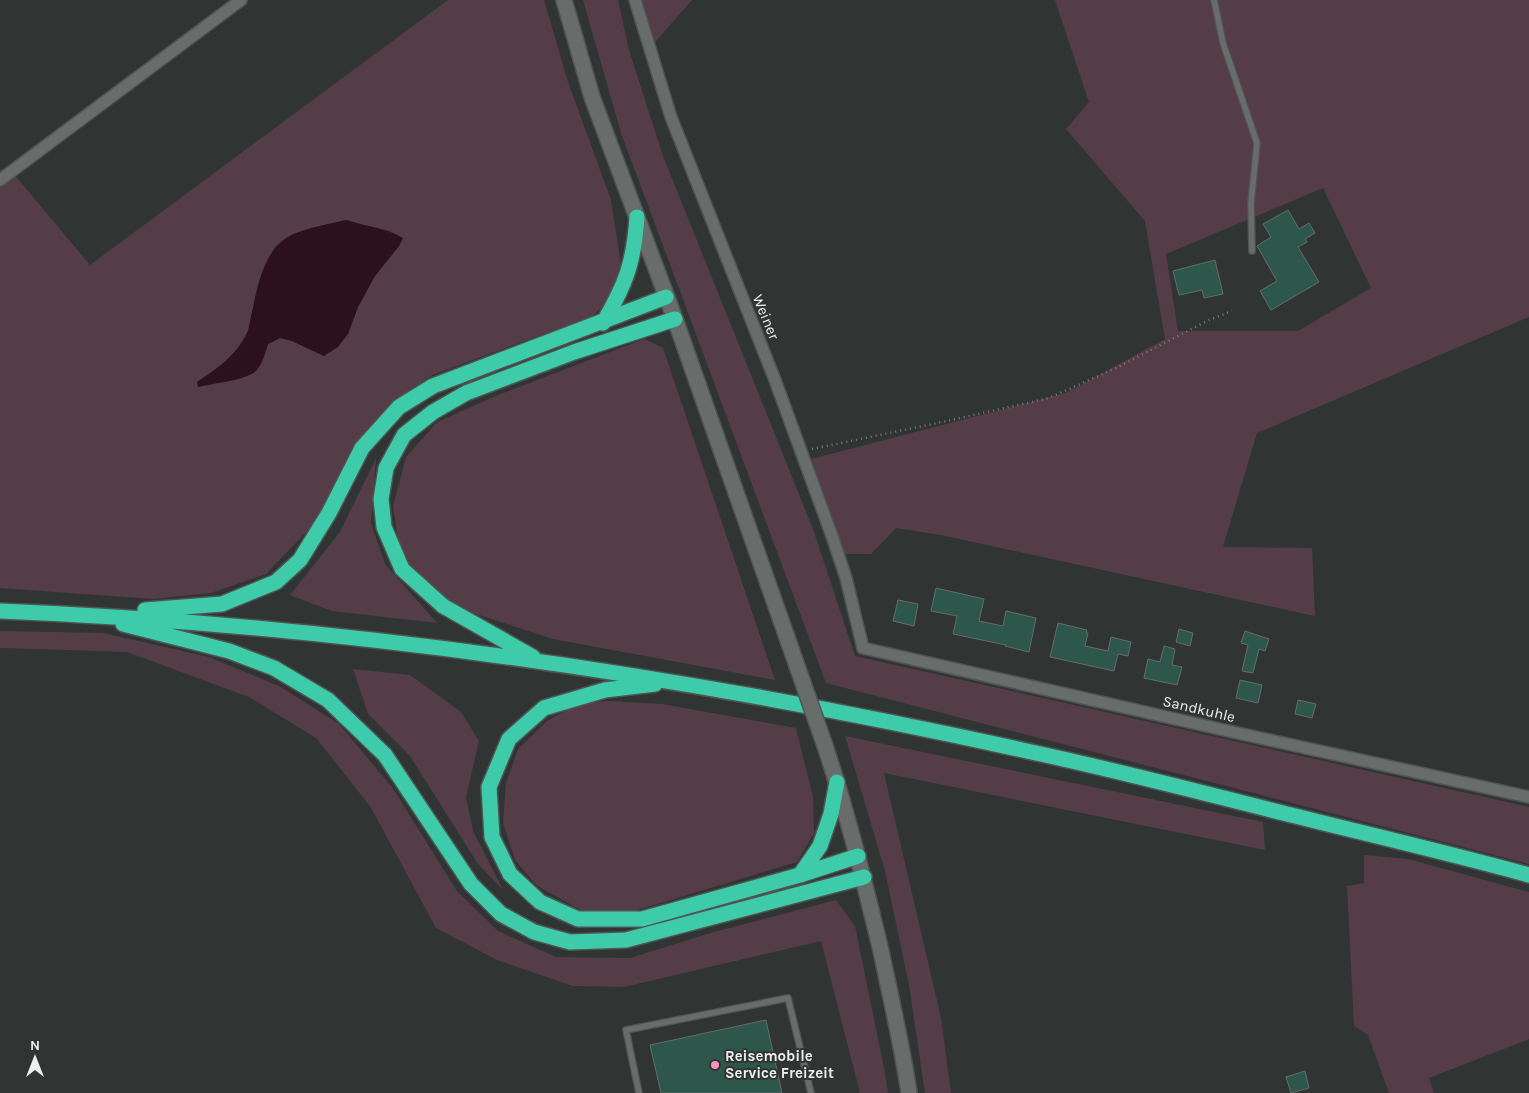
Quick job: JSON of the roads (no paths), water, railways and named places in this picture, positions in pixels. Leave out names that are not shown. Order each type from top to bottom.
[{"type":"highway","points":[[603,323],[630,269],[635,247],[637,217]]},
{"type":"highway","points":[[86,614],[190,608],[222,604],[276,582],[300,560],[329,513],[362,448],[399,407],[434,386],[603,323],[666,297]]},
{"type":"highway","points":[[541,661],[443,606],[402,569],[384,527],[381,499],[386,468],[404,435],[433,412],[466,393],[574,352],[675,319]]},
{"type":"highway","points":[[0,611],[86,614],[233,625],[343,636],[541,661],[672,682],[867,718],[1112,770],[1529,875]]},
{"type":"highway","points":[[86,614],[229,651],[274,668],[328,700],[385,755],[470,884],[501,914],[534,932],[570,942],[626,940],[864,877]]},
{"type":"highway","points":[[672,682],[605,690],[544,708],[509,739],[489,787],[492,837],[510,874],[540,902],[578,919],[642,919],[800,875],[858,856]]},
{"type":"highway","points":[[800,875],[820,846],[831,814],[837,782]]},
{"type":"main road","points":[[564,0],[592,97],[675,319],[837,782],[864,877],[902,1046],[909,1093]]},
{"type":"street","points":[[0,180],[241,0]]},
{"type":"street","name":"Weiner","points":[[635,0],[671,117],[775,380],[846,578],[863,648]]},
{"type":"street","name":"Sandkuhle","points":[[863,648],[1529,797]]},
{"type":"lane","points":[[1214,0],[1223,43],[1257,143],[1251,204],[1252,251]]},
{"type":"lane","points":[[639,1093],[626,1030],[788,998],[811,1093]]},
{"type":"place","name":"Reisemobile Service Freizeit","points":[[715,1065]]}]
